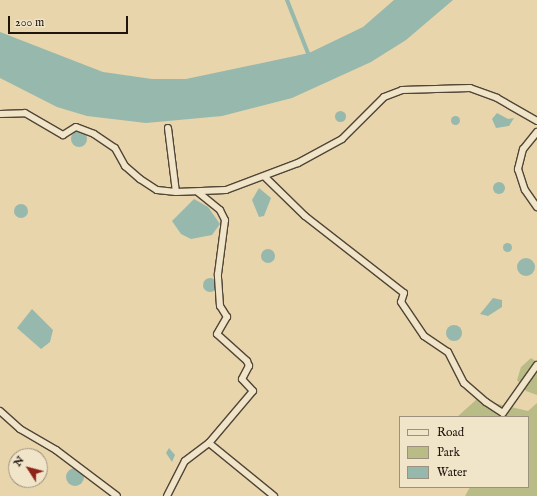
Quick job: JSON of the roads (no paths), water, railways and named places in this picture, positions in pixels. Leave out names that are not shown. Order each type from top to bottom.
[{"type":"street","points":[[0,114],[25,113],[63,135],[76,127],[94,134],[115,148],[125,166],[140,180],[157,190],[176,192],[226,190],[265,177],[329,147],[384,97],[402,90],[470,88],[497,98],[537,121]]},
{"type":"street","points":[[168,128],[176,192]]},
{"type":"street","points":[[537,132],[523,149],[518,169],[525,190],[537,207]]},
{"type":"street","points":[[265,177],[305,216],[404,293],[401,302],[424,336],[448,352],[464,383],[490,405],[503,413],[537,365]]},
{"type":"street","points":[[167,496],[185,461],[209,443],[253,391],[242,379],[249,366],[247,361],[217,334],[227,318],[220,306],[218,274],[225,220],[220,210],[198,192]]},
{"type":"street","points":[[0,411],[20,429],[56,450],[117,496]]},
{"type":"street","points":[[209,443],[274,496]]},
{"type":"water","points":[[394,0],[453,0],[406,40],[371,62],[292,98],[222,116],[146,123],[87,116],[57,107],[0,78],[0,32],[103,72],[152,79],[186,79],[309,53],[363,27]]},
{"type":"water","points":[[338,111],[342,111],[344,112],[344,120],[338,121],[335,118],[335,114]]},
{"type":"water","points":[[497,113],[508,119],[514,118],[509,126],[496,128],[492,119]]},
{"type":"water","points":[[455,115],[460,120],[455,125],[450,120]]},
{"type":"water","points":[[79,131],[85,133],[87,139],[85,145],[79,147],[73,145],[71,139],[73,133]]},
{"type":"water","points":[[497,182],[501,182],[505,188],[501,194],[497,194],[493,190],[493,186]]},
{"type":"water","points":[[259,188],[271,198],[264,216],[259,217],[252,200]]},
{"type":"water","points":[[194,199],[208,207],[220,224],[212,235],[191,239],[181,234],[172,221]]},
{"type":"water","points":[[21,204],[26,206],[28,211],[26,216],[21,218],[16,216],[14,211],[16,206]]},
{"type":"water","points":[[505,243],[509,243],[511,247],[509,251],[505,251],[503,249],[503,245]]},
{"type":"water","points":[[268,249],[273,251],[275,256],[273,261],[268,263],[263,261],[261,256],[263,251]]},
{"type":"water","points":[[526,258],[532,261],[535,267],[532,273],[526,276],[520,273],[517,267],[520,261]]},
{"type":"water","points":[[210,278],[215,280],[217,285],[215,290],[210,292],[205,290],[203,285],[205,280]]},
{"type":"water","points":[[493,298],[502,300],[502,307],[488,316],[480,314]]},
{"type":"water","points":[[32,309],[53,330],[50,342],[41,349],[17,328]]},
{"type":"water","points":[[451,325],[457,325],[462,330],[460,339],[457,341],[451,341],[446,336],[446,330]]},
{"type":"water","points":[[169,448],[175,455],[172,462],[166,453]]},
{"type":"water","points":[[75,468],[81,471],[84,477],[81,483],[75,486],[69,483],[66,477],[69,471]]},
{"type":"waterway","points":[[287,0],[310,58]]}]
